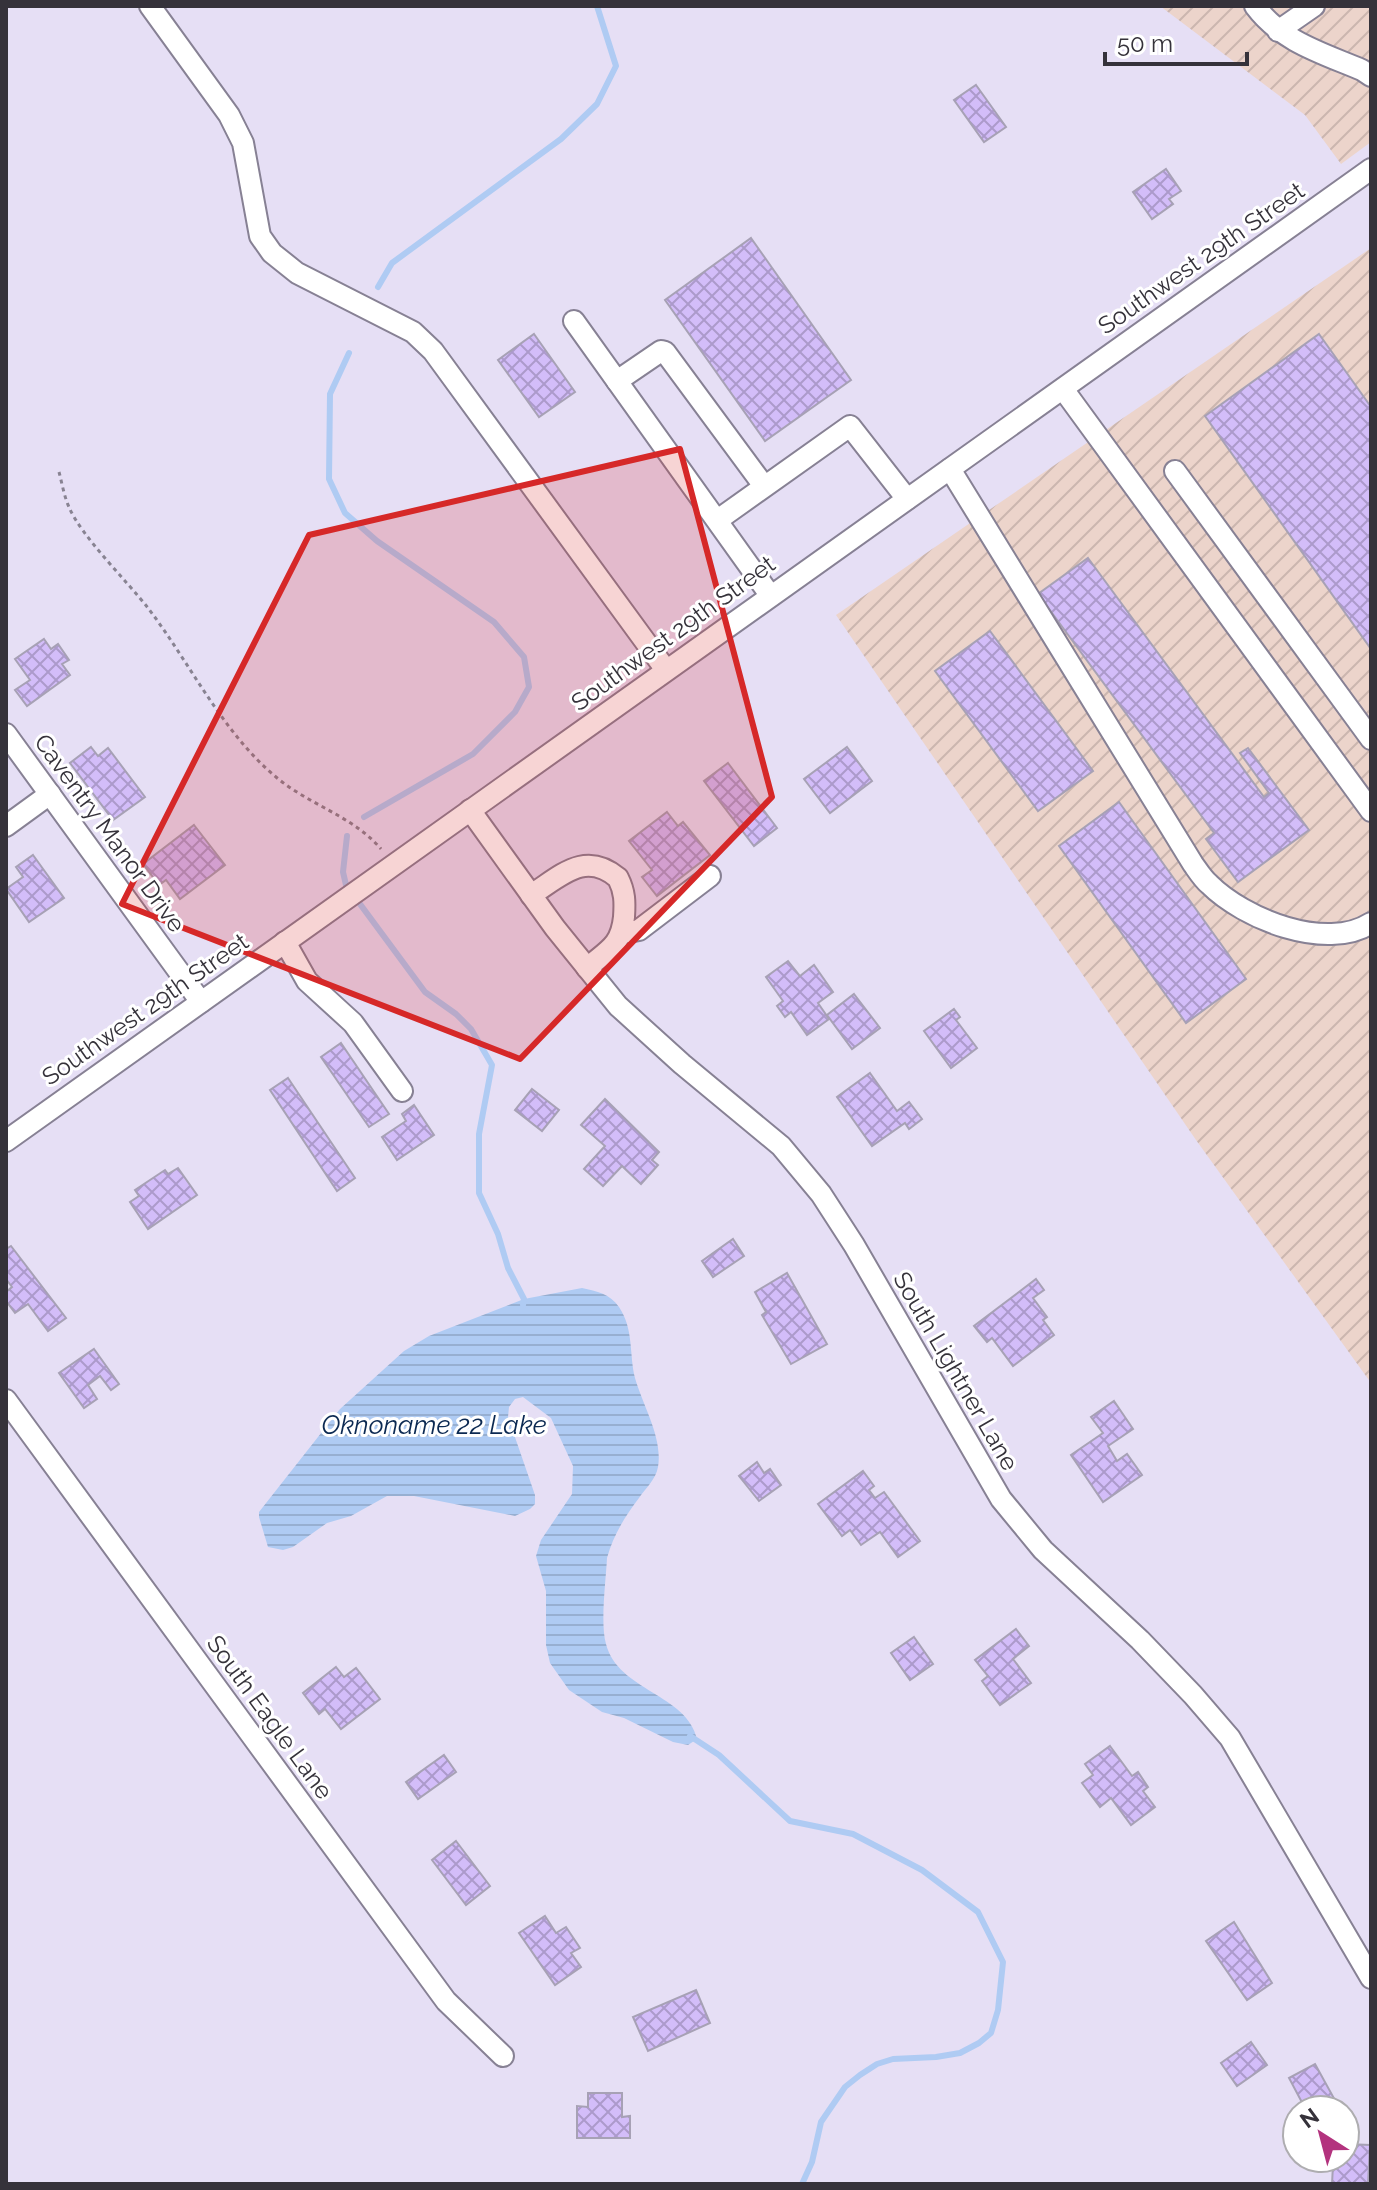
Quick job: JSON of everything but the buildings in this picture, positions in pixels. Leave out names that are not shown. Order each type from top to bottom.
[{"type":"street","points":[[150,6],[229,115],[243,143],[260,236],[272,253],[297,273],[413,332],[433,351],[666,670]]},
{"type":"street","points":[[1255,6],[1278,31],[1297,43],[1371,76]]},
{"type":"street","points":[[1278,31],[1314,6]]},
{"type":"street","name":"Southwest 29th Street","points":[[6,1141],[1371,169]]},
{"type":"street","points":[[574,321],[719,519],[770,595]]},
{"type":"street","points":[[617,381],[661,351],[665,352],[764,486]]},
{"type":"street","points":[[1063,389],[1371,811]]},
{"type":"street","points":[[719,519],[850,426],[907,499]]},
{"type":"street","points":[[950,469],[1208,884],[1256,916],[1279,926],[1326,934],[1358,931],[1371,923]]},
{"type":"street","points":[[1175,471],[1371,739]]},
{"type":"street","name":"Caventry Manor Drive","points":[[6,734],[201,1002]]},
{"type":"street","points":[[6,826],[50,794]]},
{"type":"street","name":"South Lightner Lane","points":[[470,810],[587,968],[638,1026],[781,1146],[821,1194],[1001,1499],[1043,1550],[1151,1651],[1230,1738],[1371,1978]]},
{"type":"street","points":[[531,895],[571,870],[596,864],[618,878],[624,891],[623,933],[587,968]]},
{"type":"street","points":[[623,933],[639,930],[710,876]]},
{"type":"street","points":[[285,942],[307,981],[353,1023],[402,1091]]},
{"type":"street","name":"South Eagle Lane","points":[[6,1400],[446,2001],[503,2056]]},
{"type":"path","points":[[59,472],[69,508],[83,530],[149,610],[233,731],[255,757],[295,791],[372,839],[392,865]]},
{"type":"highlighted area","points":[[680,449],[772,797],[520,1059],[122,904],[309,535]]},
{"type":"shaded area","points":[[1160,6],[1371,6],[1371,142],[1341,164],[1305,115]]},
{"type":"shaded area","points":[[1371,248],[1371,1383],[1196,1140],[836,615]]},
{"type":"water","name":"Oknoname 22 Lake","points":[[582,1288],[607,1296],[624,1315],[635,1378],[655,1433],[659,1456],[655,1476],[624,1519],[607,1558],[603,1613],[606,1644],[613,1660],[624,1672],[680,1712],[691,1724],[697,1739],[688,1745],[673,1742],[624,1718],[602,1712],[569,1690],[550,1663],[546,1645],[546,1591],[536,1556],[541,1540],[572,1494],[573,1466],[551,1418],[523,1397],[515,1399],[509,1407],[508,1417],[535,1495],[535,1504],[515,1516],[414,1496],[387,1496],[351,1516],[327,1523],[293,1547],[283,1550],[268,1547],[259,1517],[259,1512],[340,1409],[404,1351],[429,1336],[524,1299]]},
{"type":"waterway","points":[[378,287],[392,263],[561,139],[597,104],[616,66],[597,6]]},
{"type":"waterway","points":[[349,353],[330,394],[329,479],[345,513],[377,541],[494,622],[524,657],[529,687],[515,712],[473,754],[364,817]]},
{"type":"waterway","points":[[346,885],[343,872],[347,836]]},
{"type":"waterway","points":[[360,904],[425,992],[471,1029],[492,1065],[479,1134],[479,1193],[498,1234],[508,1268],[524,1299],[523,1305]]},
{"type":"waterway","points":[[690,1736],[719,1755],[790,1821],[853,1834],[922,1870],[978,1912],[1003,1962],[998,2010],[991,2033],[960,2053],[893,2059],[877,2064],[860,2075],[845,2087],[821,2122],[812,2162],[802,2184]]}]
